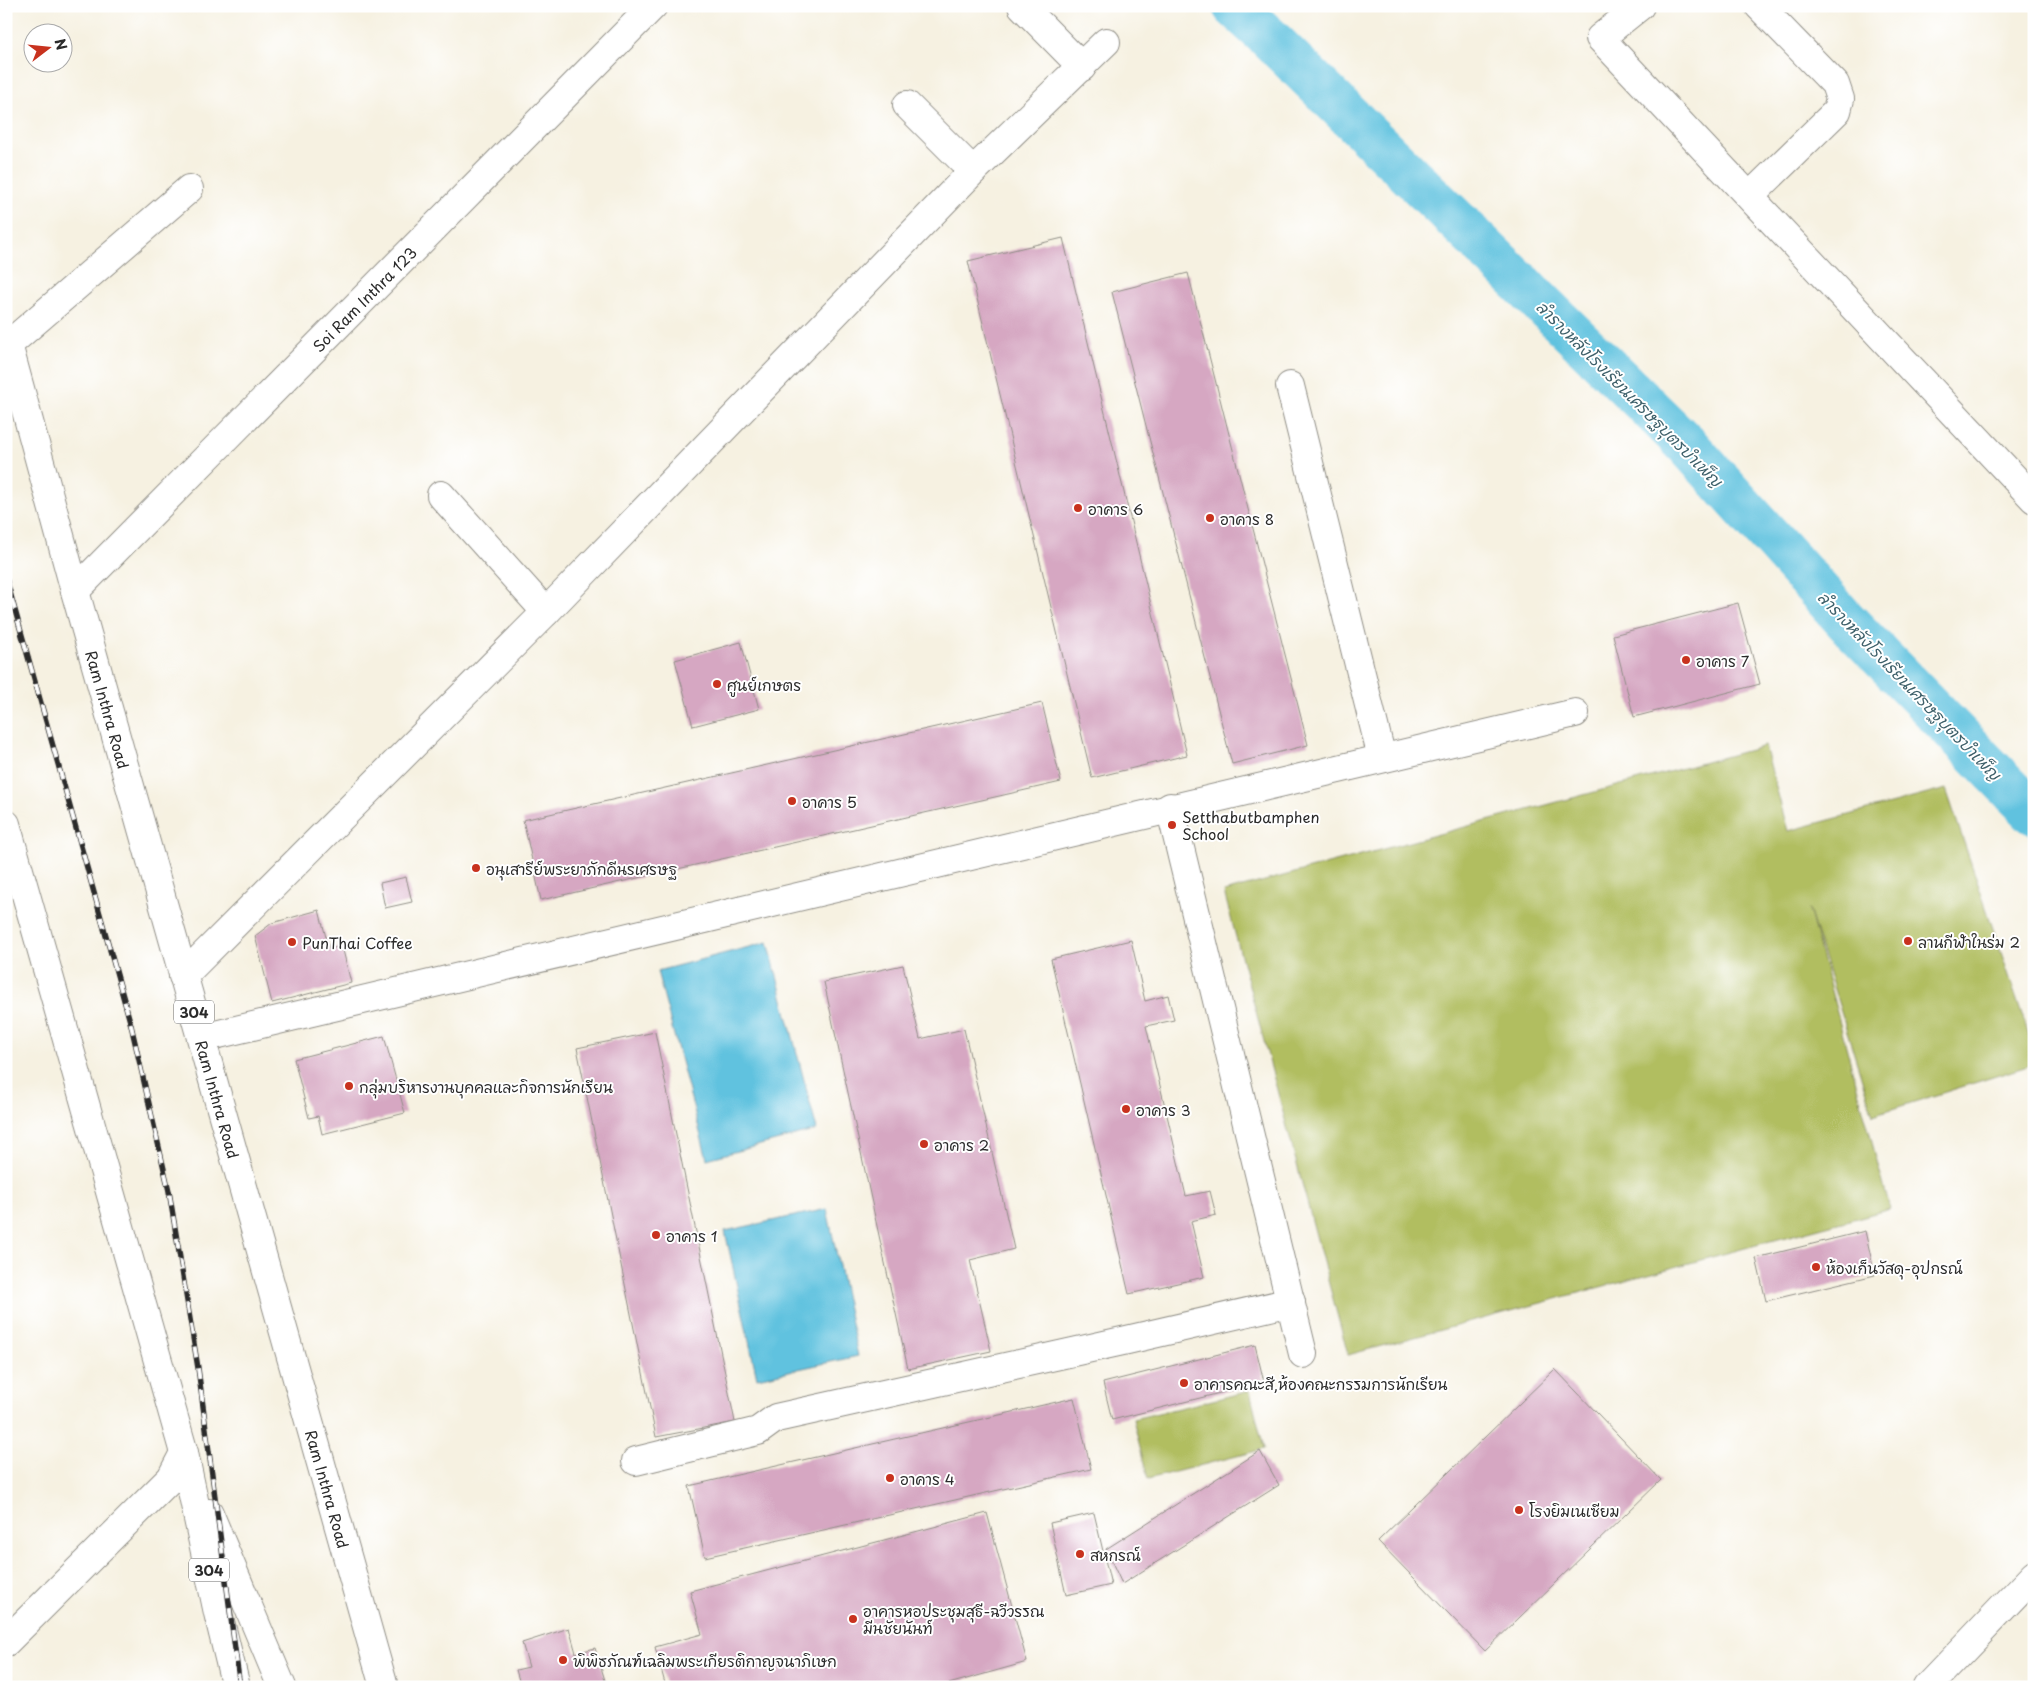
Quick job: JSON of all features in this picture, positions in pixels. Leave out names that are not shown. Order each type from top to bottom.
[{"type":"main road","name":"Soi Ram Inthra 123","points":[[75,590],[653,6]]},
{"type":"main road","points":[[1022,6],[1082,67]]},
{"type":"main road","points":[[1640,6],[1600,38],[2034,499]]},
{"type":"main road","points":[[1750,196],[1836,111],[1840,99],[1835,84],[1759,6]]},
{"type":"main road","points":[[183,976],[546,612],[974,171],[1106,42]]},
{"type":"main road","points":[[907,105],[974,171]]},
{"type":"main road","points":[[7,341],[189,189]]},
{"type":"main road","name":"Ram Inthra Road","points":[[7,341],[183,976],[384,1687]]},
{"type":"main road","points":[[1290,386],[1382,758]]},
{"type":"main road","points":[[441,496],[546,612]]},
{"type":"main road","points":[[202,1038],[1575,712]]},
{"type":"main road","points":[[1170,808],[1303,1354]]},
{"type":"main road","name":"304","points":[[6,824],[184,1453],[218,1613],[236,1687]]},
{"type":"main road","points":[[636,1461],[758,1431],[776,1418],[1291,1302]]},
{"type":"main road","points":[[6,1642],[171,1478],[184,1453]]},
{"type":"main road","points":[[184,1453],[282,1687]]},
{"type":"main road","points":[[1927,1687],[2030,1586]]},
{"type":"green space","points":[[1765,746],[1788,831],[1946,789],[2034,1050],[2034,1064],[1873,1115],[1809,909],[1890,1209],[1348,1355],[1224,892]]},
{"type":"green space","points":[[1250,1391],[1264,1449],[1148,1479],[1133,1419]]},
{"type":"water","points":[[768,942],[817,1130],[707,1159],[657,971]]},
{"type":"water","points":[[827,1209],[858,1356],[757,1378],[725,1231]]},
{"type":"building","name":"อาคาร 6","points":[[1063,238],[1187,755],[1092,778],[968,261]]},
{"type":"building","name":"อาคาร 8","points":[[1188,273],[1308,745],[1232,764],[1112,292]]},
{"type":"building","name":"อาคาร 7","points":[[1738,603],[1760,684],[1634,717],[1613,635]]},
{"type":"building","name":"ศูนย์เกษตร","points":[[741,642],[759,709],[693,726],[675,660]]},
{"type":"building","name":"อาคาร 5","points":[[1042,703],[1061,782],[541,900],[523,820]]},
{"type":"building","points":[[406,877],[412,902],[385,908],[380,883]]},
{"type":"building","points":[[319,910],[329,949],[342,946],[351,983],[272,1003],[255,936],[272,923]]},
{"type":"building","name":"อาคาร 3","points":[[1131,940],[1145,1001],[1168,995],[1174,1020],[1146,1026],[1186,1196],[1210,1191],[1216,1215],[1191,1221],[1204,1277],[1129,1294],[1051,959]]},
{"type":"building","name":"อาคาร 2","points":[[903,965],[920,1039],[964,1029],[1014,1249],[970,1260],[991,1351],[908,1369],[824,982]]},
{"type":"building","name":"อาคาร 1","points":[[655,1032],[735,1422],[656,1437],[577,1048]]},
{"type":"building","name":"กลุ่มบริหารงานบุคคลและกิจการนักเรียน","points":[[384,1036],[405,1113],[322,1134],[318,1116],[309,1118],[294,1059]]},
{"type":"building","name":"ห้องเก็นวัสดุ-อุปกรณ์","points":[[1865,1231],[1875,1275],[1766,1301],[1756,1258]]},
{"type":"building","name":"อาคารคณะสี,ห้องคณะกรรมการนักเรียน","points":[[1255,1345],[1264,1382],[1112,1420],[1103,1383]]},
{"type":"building","name":"โรงยิมเนเซียม","points":[[1555,1369],[1661,1480],[1485,1651],[1378,1541]]},
{"type":"building","name":"อาคาร 4","points":[[1074,1398],[1091,1469],[705,1557],[689,1486]]},
{"type":"building","points":[[1260,1451],[1279,1485],[1122,1584],[1106,1549]]},
{"type":"building","name":"อาคารหอประชุมสุธี-ฉวีวรรณ มีนชัยนันท์","points":[[987,1513],[1027,1662],[938,1687],[666,1687],[655,1647],[702,1634],[690,1591]]},
{"type":"building","name":"สหกรณ์","points":[[1094,1513],[1111,1585],[1066,1595],[1050,1523]]},
{"type":"building","name":"พิพิธภัณฑ์เฉลิมพระเกียรติกาญจนาภิเษก","points":[[569,1628],[576,1653],[595,1648],[607,1687],[521,1687],[516,1670],[529,1667],[522,1643]]},
{"type":"waterway","name":"ลำรางหลังโรงเรียนเศรษฐบุตรบำเพ็ญ","points":[[1234,6],[1687,445],[1845,620],[2034,813]]},
{"type":"railway","points":[[6,578],[131,1025],[169,1191],[198,1368],[240,1687]]},
{"type":"place","name":"อาคาร 6","points":[[1078,508]]},
{"type":"place","name":"อาคาร 8","points":[[1210,518]]},
{"type":"place","name":"อาคาร 7","points":[[1686,660]]},
{"type":"place","name":"ศูนย์เกษตร","points":[[717,684]]},
{"type":"place","name":"อาคาร 5","points":[[792,801]]},
{"type":"place","name":"Setthabutbamphen School","points":[[1172,825]]},
{"type":"place","name":"อนุเสารีย์พระยาภักดีนรเศรษฐ","points":[[476,868]]},
{"type":"place","name":"ลานกีฬาในร่ม 2","points":[[1908,941]]},
{"type":"place","name":"PunThai Coffee","points":[[292,942]]},
{"type":"place","name":"กลุ่มบริหารงานบุคคลและกิจการนักเรียน","points":[[349,1086]]},
{"type":"place","name":"อาคาร 3","points":[[1126,1109]]},
{"type":"place","name":"อาคาร 2","points":[[924,1144]]},
{"type":"place","name":"อาคาร 1","points":[[656,1235]]},
{"type":"place","name":"ห้องเก็นวัสดุ-อุปกรณ์","points":[[1816,1267]]},
{"type":"place","name":"อาคารคณะสี,ห้องคณะกรรมการนักเรียน","points":[[1184,1383]]},
{"type":"place","name":"อาคาร 4","points":[[890,1478]]},
{"type":"place","name":"โรงยิมเนเซียม","points":[[1519,1510]]},
{"type":"place","name":"สหกรณ์","points":[[1080,1554]]},
{"type":"place","name":"อาคารหอประชุมสุธี-ฉวีวรรณ มีนชัยนันท์","points":[[853,1619]]},
{"type":"place","name":"พิพิธภัณฑ์เฉลิมพระเกียรติกาญจนาภิเษก","points":[[563,1660]]}]
